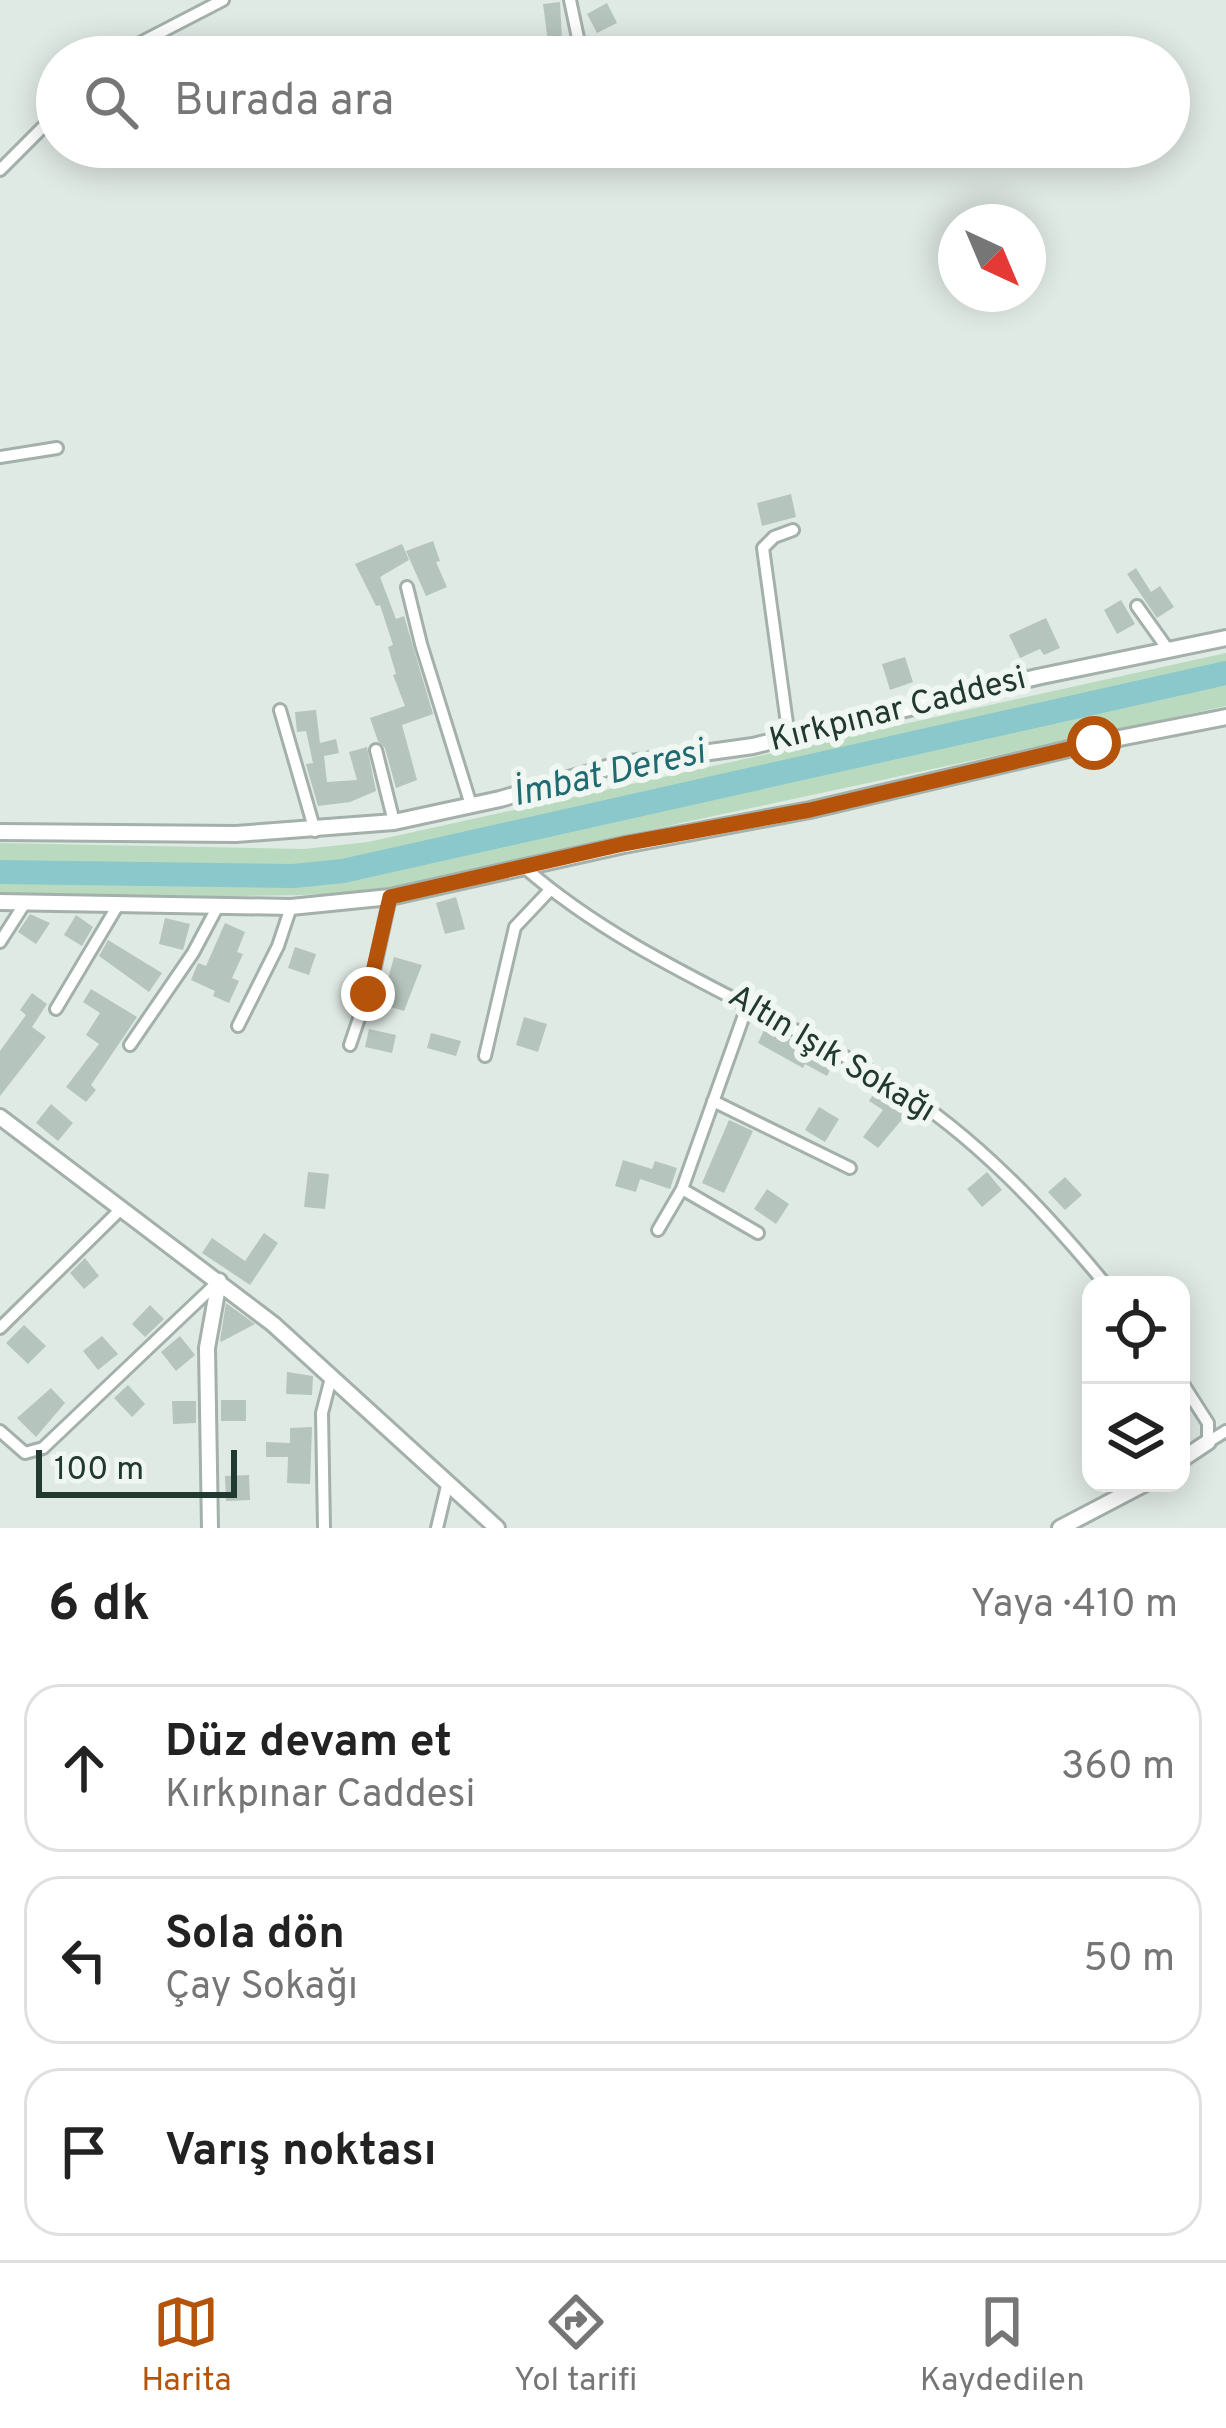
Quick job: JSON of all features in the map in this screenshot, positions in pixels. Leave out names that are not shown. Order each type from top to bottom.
[{"type":"street","points":[[154,36],[223,0]]},
{"type":"street","points":[[570,0],[578,36]]},
{"type":"street","points":[[0,170],[36,133]]},
{"type":"street","points":[[0,457],[57,448]]},
{"type":"street","points":[[789,738],[763,548],[774,536],[794,530]]},
{"type":"street","points":[[407,586],[471,805]]},
{"type":"street","points":[[1137,606],[1169,651]]},
{"type":"street","name":"Kırkpınar Caddesi","points":[[0,832],[236,834],[394,822],[617,765],[789,738],[1037,677],[1226,638]]},
{"type":"street","points":[[280,710],[315,831]]},
{"type":"street","points":[[0,902],[291,907],[390,897],[1226,717]]},
{"type":"street","points":[[376,750],[394,822]]},
{"type":"street","name":"Altın Işık Sokağı","points":[[524,867],[550,890],[676,966],[895,1086],[955,1130],[1098,1276]]},
{"type":"street","points":[[484,1056],[514,927],[550,890]]},
{"type":"street","points":[[350,1045],[372,980],[390,897]]},
{"type":"street","points":[[0,941],[25,903]]},
{"type":"street","points":[[56,1009],[118,905]]},
{"type":"street","points":[[130,1045],[182,971],[218,906]]},
{"type":"street","points":[[238,1026],[278,946],[291,907]]},
{"type":"street","points":[[658,1230],[682,1189],[748,1004]]},
{"type":"street","points":[[713,1101],[850,1168]]},
{"type":"street","points":[[2,1123],[219,1281],[497,1528]]},
{"type":"street","points":[[682,1189],[758,1233]]},
{"type":"street","points":[[0,1328],[121,1209]]},
{"type":"street","points":[[0,1430],[25,1453],[44,1448],[219,1281]]},
{"type":"street","points":[[210,1528],[207,1348],[219,1281]]},
{"type":"street","points":[[324,1528],[322,1413],[331,1378]]},
{"type":"street","points":[[1183,1384],[1208,1423],[1208,1442]]},
{"type":"street","points":[[1190,1454],[1226,1431]]},
{"type":"street","points":[[437,1528],[447,1486]]},
{"type":"street","points":[[1060,1528],[1129,1492]]},
{"type":"green space","points":[[1226,653],[1226,706],[390,890],[93,898],[0,895],[0,843],[304,849],[368,842]]},
{"type":"building","points":[[560,2],[562,36],[547,36],[543,4]]},
{"type":"building","points":[[607,3],[617,23],[597,33],[587,14]]},
{"type":"building","points":[[791,494],[796,517],[762,526],[757,503]]},
{"type":"building","points":[[433,541],[447,587],[426,596],[406,551]]},
{"type":"building","points":[[402,544],[409,560],[380,577],[396,619],[404,616],[433,714],[402,725],[417,780],[396,788],[385,748],[370,718],[405,706],[393,675],[388,647],[393,645],[380,605],[376,606],[355,564]]},
{"type":"building","points":[[1136,568],[1151,592],[1160,586],[1174,607],[1157,618],[1127,574]]},
{"type":"building","points":[[1121,600],[1135,624],[1117,634],[1104,610]]},
{"type":"building","points":[[1046,618],[1060,648],[1044,655],[1040,649],[1020,658],[1009,635]]},
{"type":"building","points":[[905,657],[913,682],[890,690],[882,664]]},
{"type":"building","points":[[316,710],[320,743],[336,739],[339,753],[324,756],[327,782],[357,780],[349,752],[367,747],[376,791],[350,802],[318,806],[306,764],[313,763],[306,731],[297,732],[295,712]]},
{"type":"building","points":[[456,897],[465,929],[445,934],[436,903]]},
{"type":"building","points":[[30,914],[50,923],[36,944],[18,932]]},
{"type":"building","points":[[76,915],[93,927],[82,946],[64,935]]},
{"type":"building","points":[[165,918],[190,924],[183,950],[159,944]]},
{"type":"building","points":[[225,923],[245,932],[237,952],[243,954],[232,978],[239,981],[229,1003],[191,980],[198,963],[206,966]]},
{"type":"building","points":[[108,940],[162,973],[149,992],[99,956]]},
{"type":"building","points":[[295,947],[316,954],[309,975],[288,968]]},
{"type":"building","points":[[394,957],[422,965],[404,1011],[381,1004]]},
{"type":"building","points":[[91,989],[137,1017],[91,1085],[96,1090],[86,1102],[66,1087],[99,1044],[86,1035],[100,1013],[83,1002]]},
{"type":"building","points":[[32,993],[47,1004],[32,1027],[46,1037],[0,1096],[0,1051],[26,1015],[20,1010]]},
{"type":"building","points":[[524,1017],[547,1024],[538,1052],[516,1045]]},
{"type":"building","points":[[766,1026],[834,1062],[827,1076],[758,1043]]},
{"type":"building","points":[[369,1029],[396,1035],[392,1053],[365,1047]]},
{"type":"building","points":[[431,1033],[461,1041],[456,1056],[427,1048]]},
{"type":"building","points":[[878,1087],[911,1109],[878,1148],[863,1137],[883,1110],[869,1101]]},
{"type":"building","points":[[51,1104],[73,1123],[58,1141],[36,1123]]},
{"type":"building","points":[[819,1107],[839,1119],[825,1142],[805,1130]]},
{"type":"building","points":[[729,1120],[753,1131],[724,1193],[702,1183]]},
{"type":"building","points":[[623,1160],[652,1169],[655,1161],[677,1168],[670,1189],[640,1179],[636,1192],[615,1186]]},
{"type":"building","points":[[308,1172],[329,1174],[325,1209],[304,1207]]},
{"type":"building","points":[[987,1172],[1002,1190],[982,1207],[967,1189]]},
{"type":"building","points":[[1065,1177],[1082,1195],[1065,1210],[1048,1192]]},
{"type":"building","points":[[767,1189],[789,1204],[776,1224],[754,1209]]},
{"type":"building","points":[[264,1233],[278,1243],[250,1285],[202,1253],[212,1238],[245,1261]]},
{"type":"building","points":[[85,1258],[99,1276],[84,1289],[70,1273]]},
{"type":"building","points":[[226,1303],[255,1324],[221,1342],[220,1340]]},
{"type":"building","points":[[150,1305],[164,1319],[145,1337],[132,1324]]},
{"type":"building","points":[[24,1325],[46,1346],[28,1364],[6,1343]]},
{"type":"building","points":[[102,1336],[118,1354],[98,1370],[83,1351]]},
{"type":"building","points":[[180,1336],[195,1355],[176,1371],[161,1352]]},
{"type":"building","points":[[287,1372],[313,1376],[312,1395],[286,1394]]},
{"type":"building","points":[[128,1385],[145,1404],[132,1417],[114,1398]]},
{"type":"building","points":[[51,1388],[65,1403],[36,1437],[17,1418]]},
{"type":"building","points":[[221,1400],[246,1400],[246,1421],[221,1421]]},
{"type":"building","points":[[172,1401],[196,1401],[196,1423],[173,1424]]},
{"type":"building","points":[[312,1427],[310,1484],[287,1483],[288,1457],[266,1457],[266,1442],[290,1443],[290,1428]]},
{"type":"building","points":[[249,1475],[250,1500],[226,1501],[225,1476]]},
{"type":"waterway","name":"İmbat Deresi","points":[[0,872],[293,876],[343,871],[1226,673]]},
{"type":"route","points":[[368,994],[390,897],[623,844],[810,810],[1094,743]]}]
